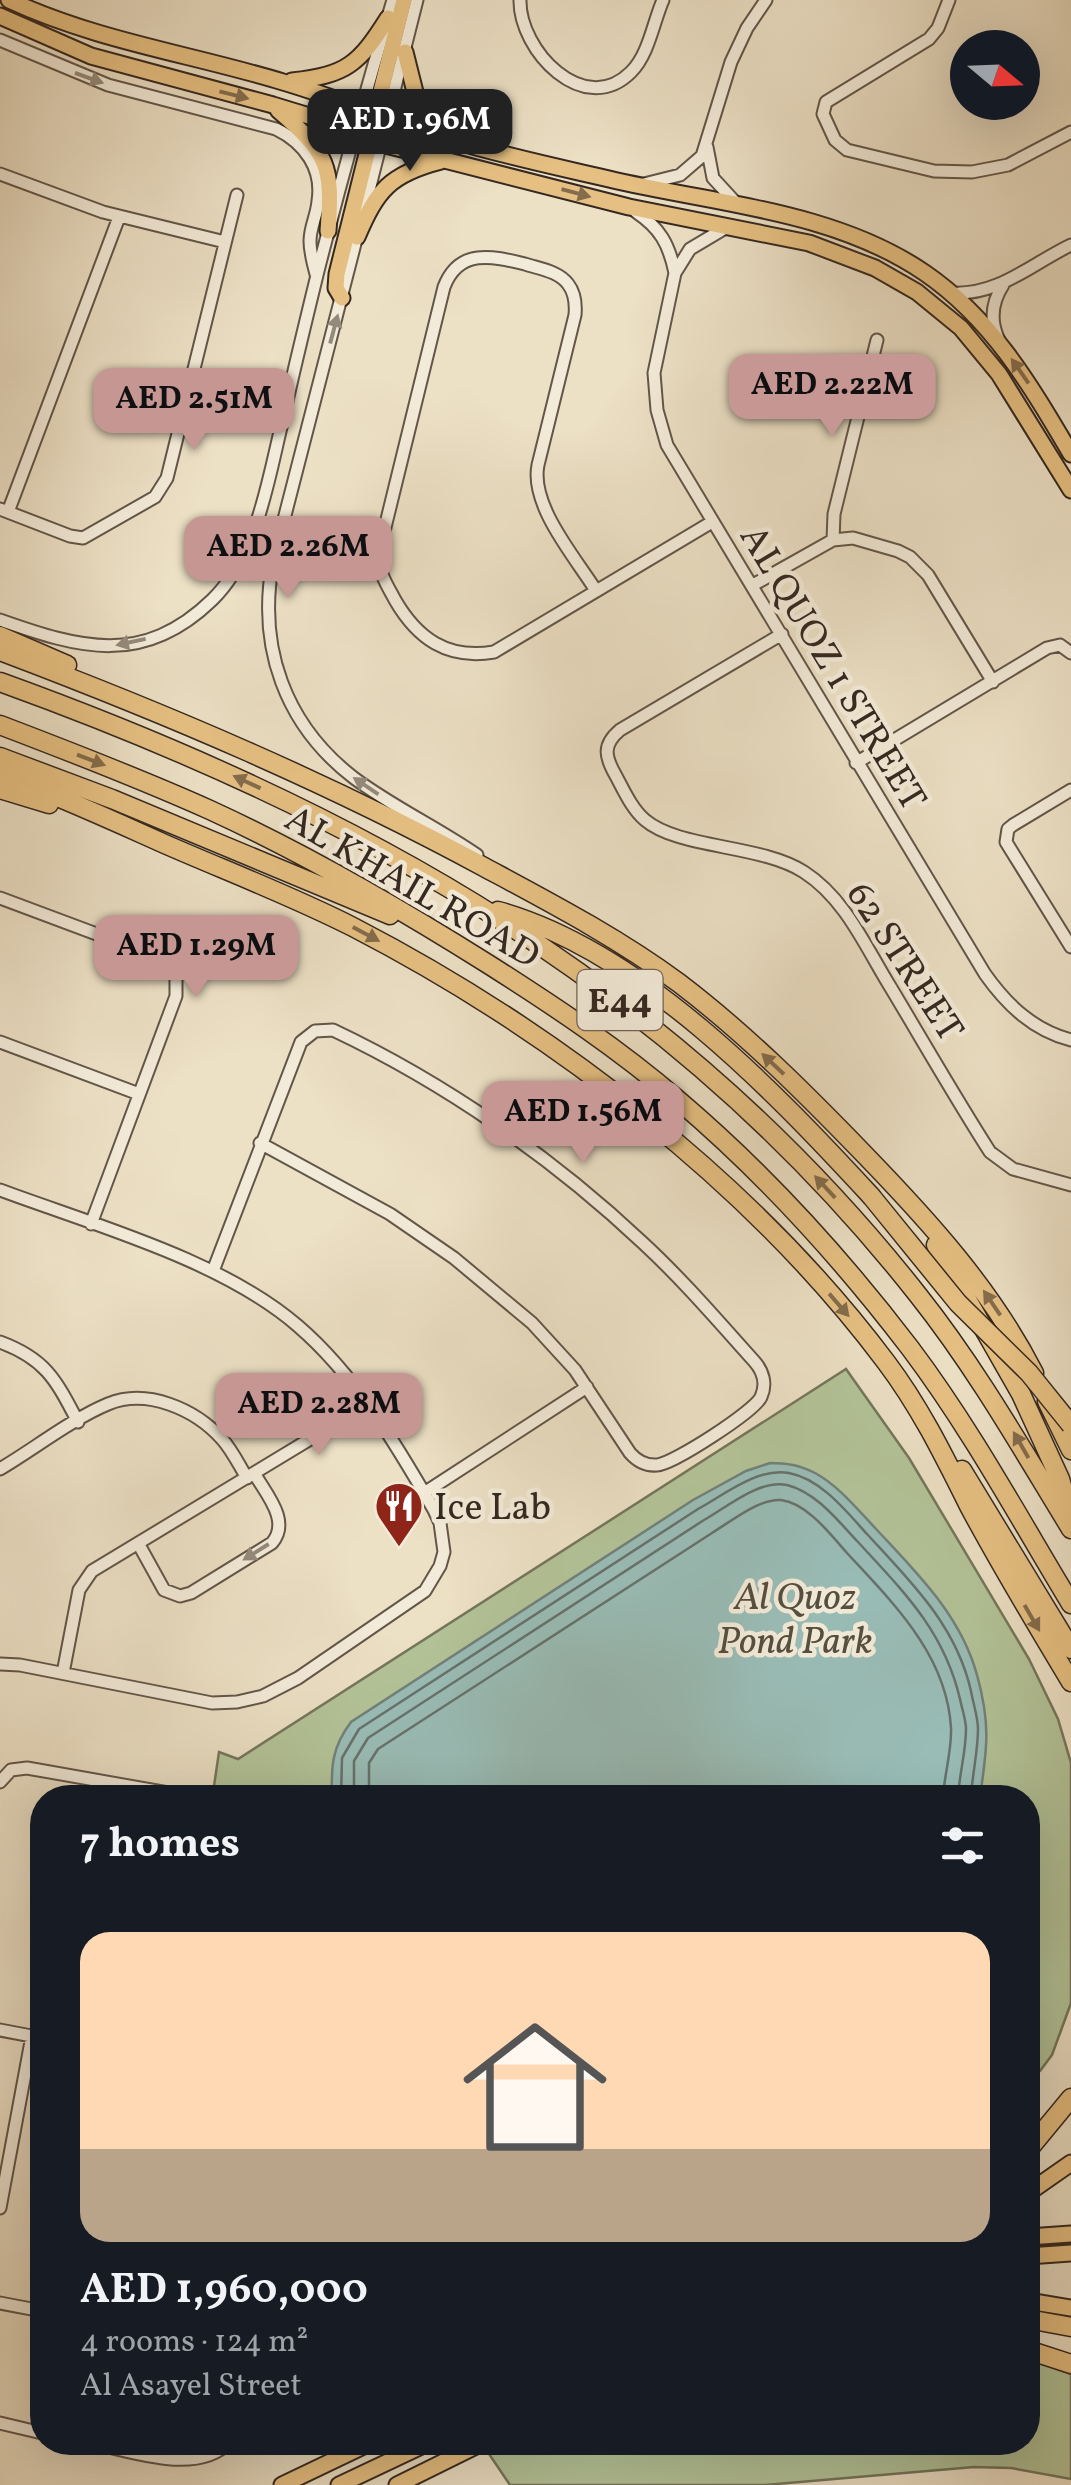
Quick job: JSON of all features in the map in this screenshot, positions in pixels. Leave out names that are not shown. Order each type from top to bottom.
[{"type":"highway","points":[[0,636],[80,672],[137,705]]},
{"type":"highway","points":[[0,651],[330,786],[506,878],[625,946],[699,999],[792,1081],[915,1207],[974,1278],[1031,1368],[1071,1450]]},
{"type":"highway","name":"AL KHAIL ROAD","points":[[0,682],[166,746],[368,841],[561,958],[640,1015],[737,1098],[872,1238],[946,1331],[1071,1529]]},
{"type":"highway","name":"AL KHAIL ROAD","points":[[0,726],[226,818],[424,925],[614,1048],[706,1124],[763,1180],[869,1297],[962,1421],[1071,1604]]},
{"type":"highway","points":[[0,757],[144,812],[349,900],[424,925]]},
{"type":"highway","points":[[0,774],[298,900],[392,948],[518,1023],[612,1090],[728,1191],[820,1283],[886,1362],[936,1439],[998,1558],[1069,1678],[1071,1699]]},
{"type":"highway","points":[[0,789],[118,822]]},
{"type":"highway","points":[[478,906],[546,928],[652,991],[770,1092],[870,1196],[958,1304],[1029,1373],[1071,1425]]},
{"type":"highway","points":[[915,1207],[1021,1394],[1060,1479],[1071,1516]]},
{"type":"highway","points":[[936,1439],[972,1484],[1071,1650]]},
{"type":"highway","points":[[1040,2138],[1071,2098]]},
{"type":"highway","points":[[1040,2321],[1071,2326]]},
{"type":"highway","points":[[1040,2354],[1071,2364]]},
{"type":"main road","points":[[9,0],[86,32],[283,82],[453,140],[738,205],[861,239],[906,261],[951,294],[1000,342],[1071,454]]},
{"type":"main road","points":[[342,298],[336,288],[337,274],[404,0]]},
{"type":"main road","points":[[0,16],[91,56],[273,104],[369,138],[629,207],[809,243],[851,257],[896,278],[961,328],[1000,374],[1071,490]]},
{"type":"main road","points":[[283,82],[324,77],[348,68],[366,52],[388,18]]},
{"type":"main road","points":[[405,52],[416,96],[453,140]]},
{"type":"main road","points":[[273,104],[320,150],[330,185],[328,232]]},
{"type":"main road","points":[[357,238],[368,212],[387,185],[407,171],[447,160]]},
{"type":"main road","points":[[1040,2184],[1071,2163]]},
{"type":"main road","points":[[1040,2236],[1071,2234]]},
{"type":"main road","points":[[1040,2303],[1071,2308]]},
{"type":"main road","points":[[282,2485],[345,2455]]},
{"type":"main road","points":[[339,2485],[402,2455]]},
{"type":"main road","points":[[397,2485],[458,2455]]},
{"type":"street","points":[[393,0],[369,138],[357,238],[269,581],[268,625],[276,671],[304,728],[333,760],[368,788],[464,846],[506,878]]},
{"type":"street","points":[[375,113],[405,52],[417,0]]},
{"type":"street","points":[[520,0],[521,20],[547,63],[571,83],[596,88],[620,81],[638,64],[663,0]]},
{"type":"street","points":[[637,185],[680,175],[702,156],[731,62],[746,28],[766,0]]},
{"type":"street","points":[[949,0],[929,39],[826,102],[823,114],[840,146],[854,154],[953,173],[1008,164],[1071,132]]},
{"type":"street","points":[[0,40],[108,85],[276,129],[293,139],[310,156],[317,174],[319,198],[310,243],[316,277]]},
{"type":"street","points":[[0,620],[61,642],[120,645],[156,636],[180,624],[222,590],[262,505],[328,232],[369,138]]},
{"type":"street","points":[[708,142],[714,178],[738,205]]},
{"type":"street","points":[[0,174],[119,216],[225,242]]},
{"type":"street","points":[[119,216],[4,510],[83,538],[160,492],[237,196]]},
{"type":"street","points":[[629,207],[662,234],[675,273]]},
{"type":"street","points":[[675,273],[690,249],[728,227]]},
{"type":"street","points":[[951,294],[986,291],[1071,245]]},
{"type":"street","points":[[595,590],[544,507],[536,486],[575,315],[574,294],[552,272],[495,256],[475,256],[452,270],[444,287],[378,556],[382,577],[416,632],[438,645],[471,654],[504,647],[712,522]]},
{"type":"street","name":"AL QUOZ 1 STREET","points":[[675,273],[656,354],[657,410],[675,461],[994,985],[1030,1022],[1071,1040]]},
{"type":"street","points":[[1000,342],[992,318],[998,292],[1006,282]]},
{"type":"street","points":[[833,540],[834,514],[877,340]]},
{"type":"street","points":[[753,586],[833,540],[854,538],[885,546],[919,564],[993,682]]},
{"type":"street","name":"62 STREET","points":[[782,634],[613,736],[606,750],[610,766],[637,812],[654,826],[779,860],[804,872],[826,890],[856,928],[990,1152],[1013,1169],[1071,1185]]},
{"type":"street","points":[[856,763],[1046,648],[1060,645],[1071,653]]},
{"type":"street","points":[[1071,790],[1013,824],[1006,842],[1071,947]]},
{"type":"street","points":[[0,898],[158,957],[176,970],[176,996],[91,1224]]},
{"type":"street","points":[[213,1271],[260,1143],[301,1042],[315,1031],[333,1030],[465,1105],[595,1200],[690,1290],[760,1368],[762,1396],[749,1410],[666,1463],[650,1466],[630,1453],[548,1337],[444,1250],[357,1194],[260,1143]]},
{"type":"street","points":[[0,1042],[139,1094]]},
{"type":"street","points":[[0,1190],[213,1271],[295,1323],[333,1360],[368,1404],[424,1493],[444,1537],[434,1580],[413,1600],[275,1691],[250,1700],[212,1703],[2,1660]]},
{"type":"street","points":[[0,1342],[30,1355],[48,1370],[78,1422]]},
{"type":"street","points":[[424,1493],[587,1388]]},
{"type":"street","points":[[0,1469],[110,1403],[128,1399],[165,1403],[199,1418],[214,1430],[278,1515],[278,1535],[272,1542],[180,1596],[164,1590],[138,1543]]},
{"type":"street","points":[[63,1673],[76,1602],[85,1580],[102,1564],[368,1404]]},
{"type":"street","points":[[0,1782],[11,1770],[22,1768],[123,1785]]},
{"type":"street","points":[[94,1785],[95,1780]]},
{"type":"street","points":[[0,2030],[30,2036]]},
{"type":"street","points":[[0,2208],[30,2069]]},
{"type":"street","points":[[2,2302],[30,2308]]},
{"type":"street","points":[[0,2423],[30,2429]]},
{"type":"street","points":[[161,2455],[195,2461],[212,2455]]},
{"type":"green space","name":"Al Quoz Pond Park","points":[[846,1369],[909,1458],[1029,1659],[1058,1719],[1071,1763],[1071,2003],[1052,2055],[1040,2071],[1040,1785],[214,1785],[219,1752],[238,1759]]},
{"type":"green space","points":[[1040,2362],[1071,2374],[1071,2479],[1011,2468],[974,2467],[765,2485],[510,2485],[490,2455],[1040,2455]]},
{"type":"water","name":"Al Quoz Pond Park","points":[[770,1463],[815,1473],[855,1507],[936,1597],[960,1634],[977,1675],[986,1723],[982,1785],[332,1785],[334,1757],[351,1722],[693,1500],[746,1471]]},
{"type":"place","name":"Ice Lab","points":[[399,1548]]}]
